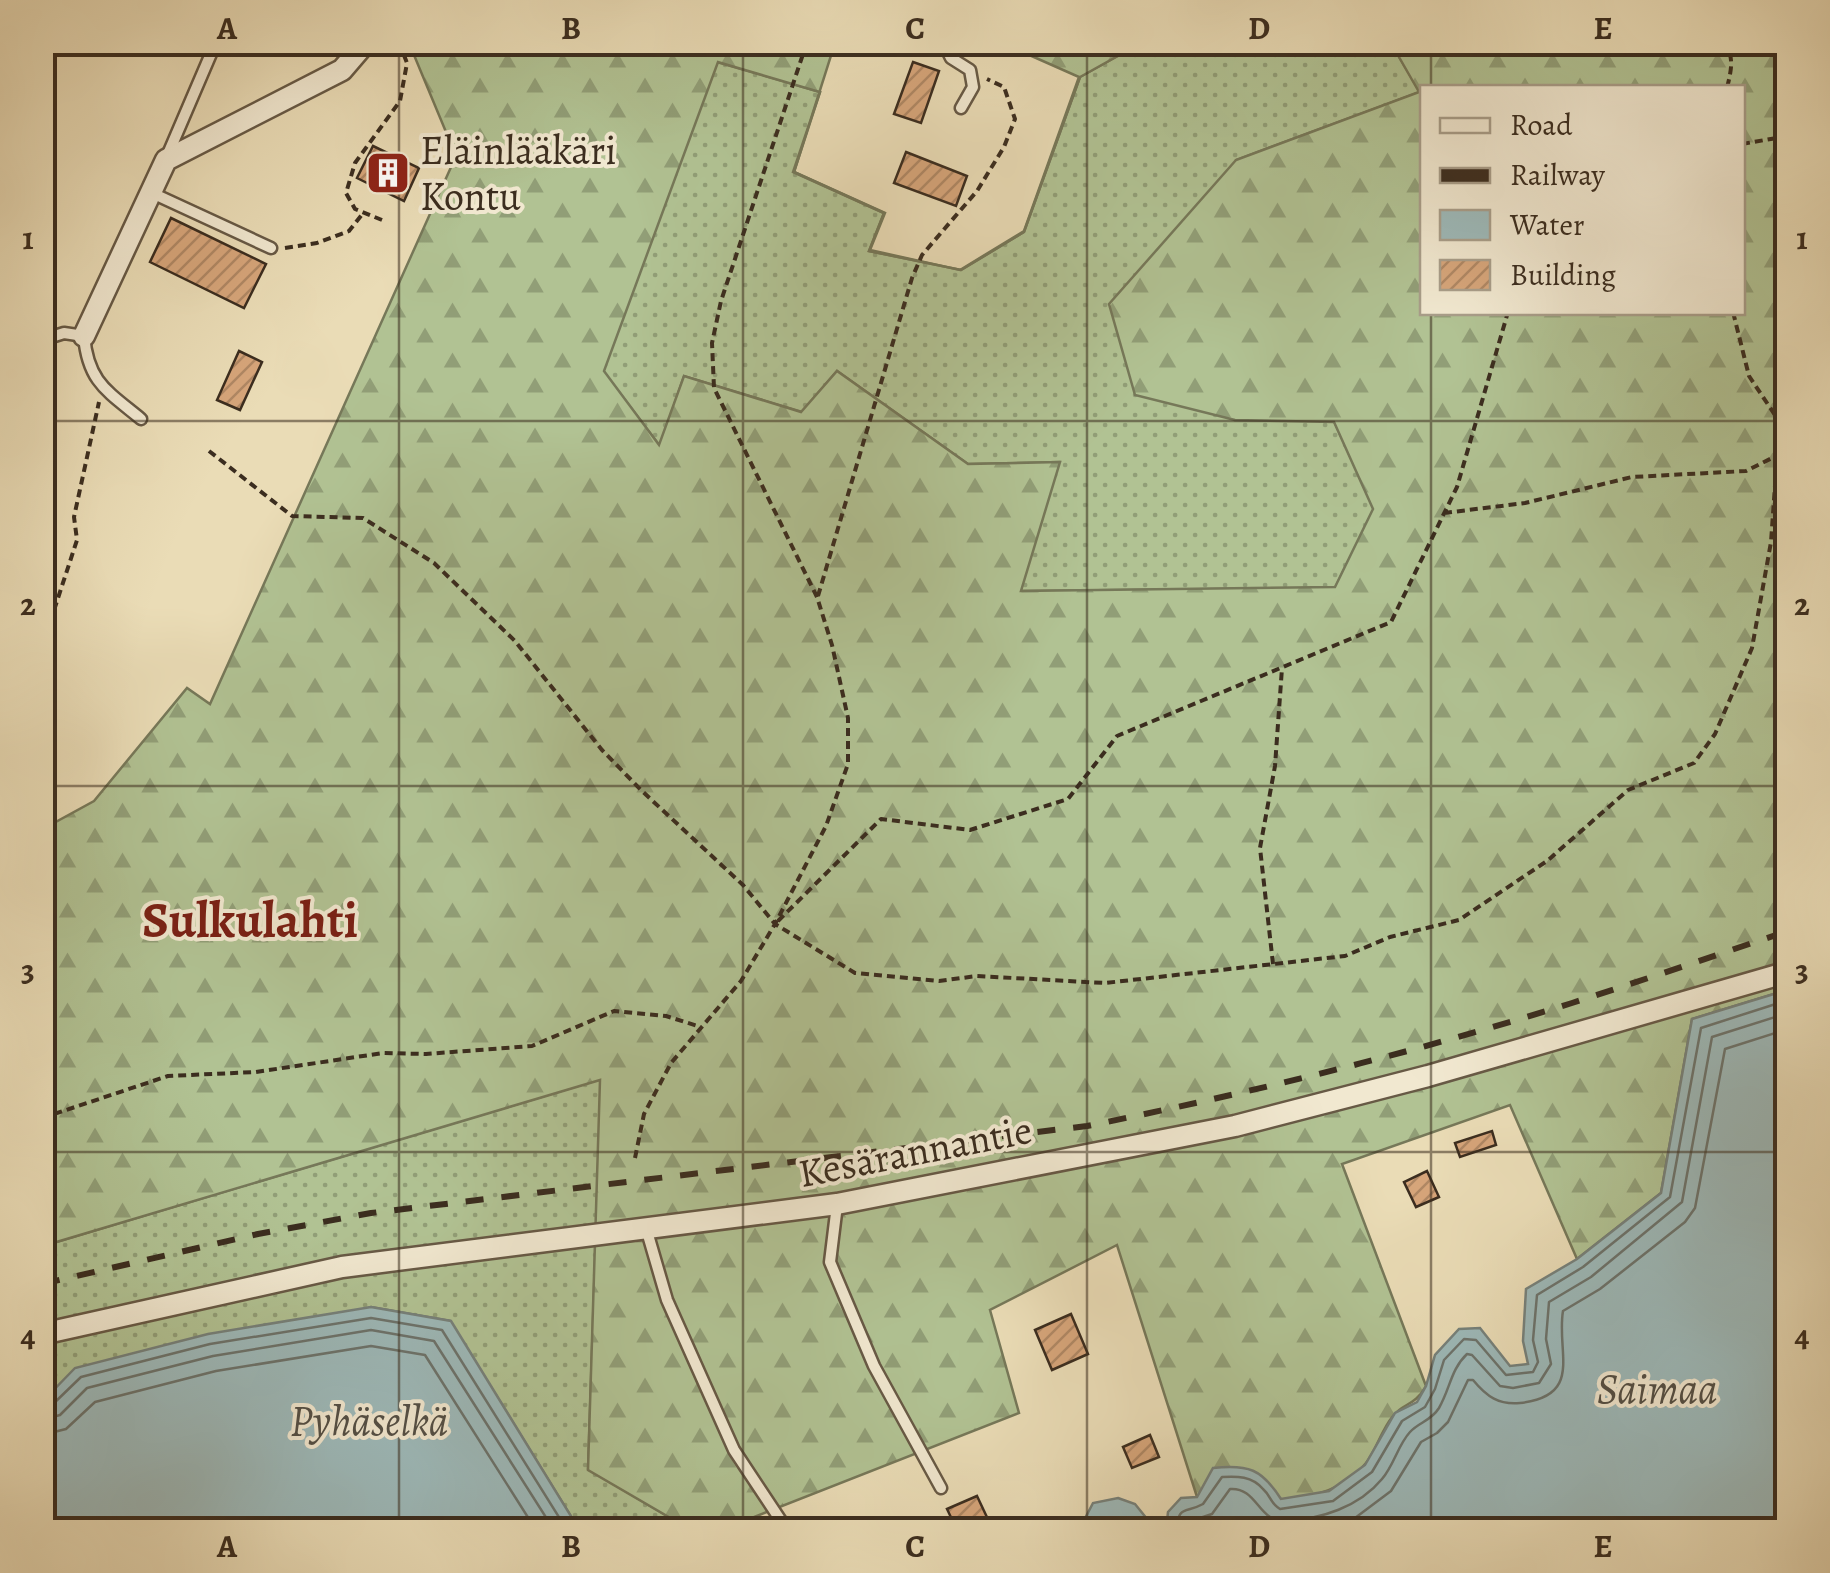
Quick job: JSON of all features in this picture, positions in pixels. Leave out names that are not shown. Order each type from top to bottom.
[{"type":"street","points":[[84,336],[166,160],[342,70],[366,42]]},
{"type":"street","name":"Kesärannantie","points":[[42,1334],[342,1267],[837,1204],[1235,1126],[1428,1076],[1788,972]]},
{"type":"lane","points":[[166,160],[216,42]]},
{"type":"lane","points":[[944,42],[951,58],[970,70],[973,87],[961,108]]},
{"type":"lane","points":[[151,192],[271,248]]},
{"type":"lane","points":[[42,340],[64,333],[84,336],[86,363],[103,387],[141,418]]},
{"type":"lane","points":[[837,1204],[830,1262],[874,1366],[941,1488]]},
{"type":"lane","points":[[646,1228],[666,1300],[734,1450],[787,1530]]},
{"type":"path","points":[[382,220],[355,208],[346,193],[355,162],[400,101],[407,63],[398,42]]},
{"type":"path","points":[[636,1158],[644,1114],[671,1064],[741,981],[775,924],[826,826],[848,764],[848,718],[817,598],[714,388],[712,343],[721,300],[807,42]]},
{"type":"path","points":[[1724,42],[1732,63],[1728,85]]},
{"type":"path","points":[[817,598],[912,278],[934,239],[978,191],[1004,147],[1015,119],[1004,86],[970,70]]},
{"type":"path","points":[[1745,143],[1788,136]]},
{"type":"path","points":[[271,248],[317,244],[349,232],[364,212]]},
{"type":"path","points":[[775,924],[881,820],[970,830],[1068,799],[1117,736],[1391,622],[1457,487],[1507,315]]},
{"type":"path","points":[[208,452],[292,516],[363,518],[434,563],[514,641],[602,750],[743,885],[775,924],[855,973],[939,981],[977,976],[1106,983],[1345,956],[1390,936],[1459,920],[1547,862],[1628,790],[1694,763],[1715,734],[1752,648],[1772,542],[1775,486],[1787,433],[1749,376],[1734,315]]},
{"type":"path","points":[[42,647],[77,540],[74,518],[103,387]]},
{"type":"path","points":[[1444,514],[1525,503],[1632,477],[1746,471],[1785,452]]},
{"type":"path","points":[[1273,964],[1260,848],[1274,766],[1282,668]]},
{"type":"path","points":[[42,1118],[168,1076],[256,1072],[383,1053],[426,1054],[532,1046],[614,1011],[666,1016],[702,1027]]},
{"type":"green space","points":[[409,43],[835,43],[819,92],[718,62],[604,371],[659,445],[684,376],[801,412],[837,371],[968,464],[1060,462],[1021,591],[1335,587],[1373,509],[1334,422],[1235,420],[1135,395],[1109,304],[1236,160],[1419,92],[1391,43],[1787,43],[1787,990],[1692,1019],[1661,1193],[1577,1259],[1510,1105],[1342,1164],[1426,1386],[1393,1416],[1366,1463],[1350,1479],[1331,1489],[1287,1499],[1197,1497],[1117,1245],[990,1310],[1019,1413],[744,1521],[747,1530],[691,1530],[588,1470],[600,1080],[43,1246],[43,829],[94,801],[187,688],[210,704],[456,156]]},
{"type":"green space","points":[[1021,43],[1141,43],[1080,77],[1024,232],[960,270],[1024,231],[1079,77],[1018,50]]},
{"type":"green space","points":[[1141,43],[1391,43],[1420,92],[1236,160],[1235,420],[1334,421],[1374,509],[1335,588],[1020,591],[1059,462],[968,464],[837,371],[802,412],[684,376],[660,446],[603,371],[717,62],[820,92],[794,172],[884,213],[869,251],[961,270],[1024,232],[1080,77]]},
{"type":"green space","points":[[810,121],[794,172],[885,213],[870,250],[947,267],[869,251],[884,213],[793,172]]},
{"type":"green space","points":[[601,1079],[588,1469],[691,1530],[575,1530],[577,1526],[450,1321],[371,1307],[43,1401],[43,1246]]},
{"type":"water","name":"Saimaa","points":[[1787,990],[1787,1530],[1166,1530],[1168,1512],[1181,1498],[1197,1497],[1213,1468],[1253,1471],[1281,1499],[1329,1491],[1365,1465],[1395,1413],[1417,1402],[1435,1355],[1459,1329],[1480,1328],[1510,1366],[1528,1364],[1523,1341],[1526,1289],[1577,1259],[1661,1193],[1692,1019]]},
{"type":"water","name":"Pyhäselkä","points":[[371,1307],[451,1321],[577,1526],[575,1530],[43,1530],[43,1401],[75,1368],[208,1334]]},
{"type":"water","points":[[1118,1498],[1135,1504],[1156,1530],[1079,1530],[1093,1503]]},
{"type":"building","points":[[913,62],[939,71],[921,123],[894,114]]},
{"type":"building","name":"Eläinlääkäri Kontu","points":[[373,146],[419,168],[404,201],[357,178]]},
{"type":"building","points":[[906,152],[967,176],[956,206],[894,183]]},
{"type":"building","points":[[171,218],[266,264],[244,308],[150,262]]},
{"type":"building","points":[[239,351],[262,362],[240,410],[217,400]]},
{"type":"building","points":[[1492,1131],[1496,1145],[1460,1157],[1455,1143]]},
{"type":"building","points":[[1427,1171],[1439,1197],[1416,1207],[1404,1182]]},
{"type":"building","points":[[1071,1314],[1088,1354],[1052,1370],[1035,1330]]},
{"type":"building","points":[[1150,1435],[1159,1457],[1132,1468],[1123,1447]]},
{"type":"building","points":[[977,1496],[993,1530],[957,1530],[947,1509]]},
{"type":"railway","points":[[42,1284],[258,1234],[371,1213],[1087,1126],[1270,1086],[1452,1039],[1788,931]]},
{"type":"place","name":"Eläinlääkäri Kontu","points":[[388,173]]},
{"type":"district","name":"Sulkulahti","points":[[250,919]]}]
